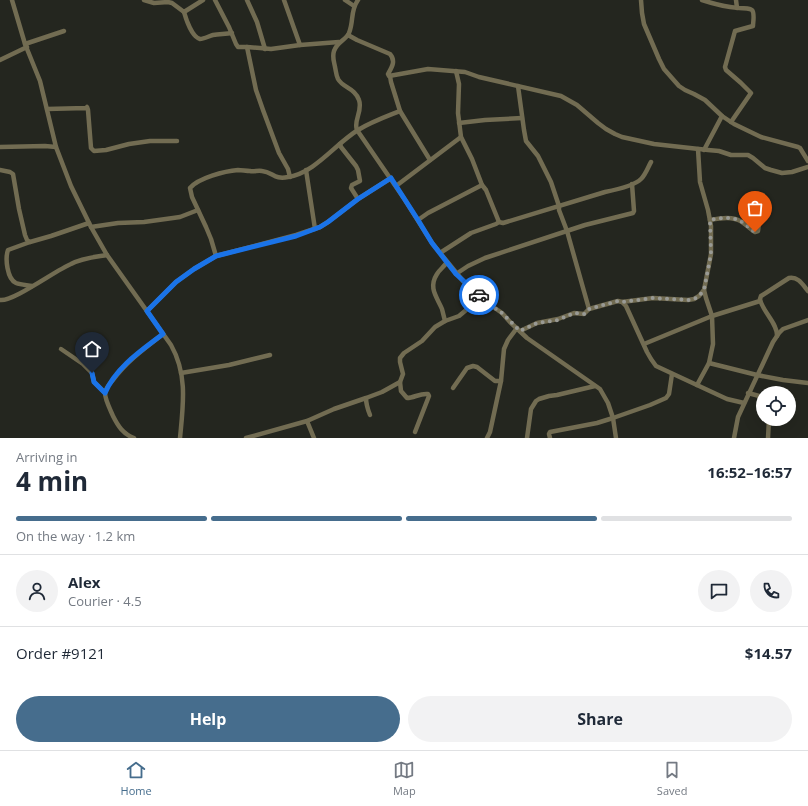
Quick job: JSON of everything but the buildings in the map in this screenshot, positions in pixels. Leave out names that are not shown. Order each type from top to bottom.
[{"type":"street","points":[[12,0],[26,45],[40,81],[56,147],[71,186],[107,255],[163,334],[179,361],[183,401],[180,438]]},
{"type":"street","points":[[144,0],[154,3],[172,3],[184,12],[189,27],[198,38],[232,33]]},
{"type":"street","points":[[184,12],[203,0]]},
{"type":"street","points":[[215,0],[232,33],[237,47],[271,49],[339,42]]},
{"type":"street","points":[[247,0],[265,49]]},
{"type":"street","points":[[284,0],[300,45]]},
{"type":"street","points":[[345,0],[354,6]]},
{"type":"street","points":[[358,0],[354,6],[350,32],[339,42],[334,50],[333,56],[339,80],[354,91],[360,101],[360,111],[355,126],[357,130],[391,178],[429,238],[456,274],[489,304],[502,313],[534,343],[600,389],[606,398],[613,418],[616,438]]},
{"type":"street","points":[[642,0],[644,24],[659,59],[664,69],[682,88],[705,100],[722,116],[731,122],[761,137],[798,147],[808,161]]},
{"type":"street","points":[[702,0],[752,10],[753,24],[735,32],[726,69],[751,93],[731,122]]},
{"type":"street","points":[[736,0],[737,8]]},
{"type":"street","points":[[0,60],[26,45],[64,31]]},
{"type":"street","points":[[348,34],[357,40],[390,54],[393,58],[388,74],[390,76],[400,111],[430,160]]},
{"type":"street","points":[[247,47],[256,90],[279,153],[288,169],[290,177]]},
{"type":"street","points":[[390,76],[424,69],[465,72],[479,77],[557,95],[577,105],[606,129],[619,136],[654,144],[719,151],[729,155],[748,155],[765,168],[782,173],[792,172],[808,167]]},
{"type":"street","points":[[456,71],[460,84],[459,123],[461,137],[499,222]]},
{"type":"street","points":[[518,86],[526,141],[538,156],[551,182],[567,231],[589,309]]},
{"type":"street","points":[[47,109],[87,107],[92,148],[94,151],[150,141],[177,140]]},
{"type":"street","points":[[216,256],[206,227],[192,197],[191,186],[215,175],[236,170],[251,172],[261,171],[279,178],[290,177],[306,170],[357,130],[400,111]]},
{"type":"street","points":[[697,385],[708,363],[713,344],[712,316],[704,290],[711,254],[710,220],[700,182],[701,149],[722,116]]},
{"type":"street","points":[[459,123],[522,118]]},
{"type":"street","points":[[396,186],[461,137]]},
{"type":"street","points":[[340,144],[358,170],[360,181],[351,188],[358,199]]},
{"type":"street","points":[[0,147],[56,147]]},
{"type":"street","points":[[440,253],[471,233],[499,222],[616,190],[632,184],[642,178],[651,162]]},
{"type":"street","points":[[0,170],[13,174],[26,238],[30,242]]},
{"type":"street","points":[[306,170],[315,229]]},
{"type":"street","points":[[147,311],[176,282],[216,256],[296,236],[315,229],[328,222],[358,199],[391,178]]},
{"type":"street","points":[[418,220],[482,184]]},
{"type":"street","points":[[456,274],[468,266],[485,258],[567,231],[633,213],[632,184]]},
{"type":"street","points":[[710,220],[725,218],[734,219],[741,221],[755,232],[758,231],[763,194]]},
{"type":"street","points":[[32,286],[16,283],[12,280],[8,272],[8,250],[30,242],[90,225],[144,222],[173,218],[198,210]]},
{"type":"street","points":[[0,300],[5,300],[12,297],[72,263],[107,255]]},
{"type":"street","points":[[445,321],[433,288],[436,275],[447,262]]},
{"type":"street","points":[[777,336],[777,330],[760,301],[761,296],[793,277],[797,278],[808,291]]},
{"type":"street","points":[[487,438],[490,432],[501,381],[504,349],[508,340],[519,330],[537,323],[558,320],[574,313],[584,314],[589,309],[618,301],[622,302],[653,298],[688,300],[699,296],[704,290]]},
{"type":"street","points":[[415,432],[429,396],[428,394],[425,394],[407,398],[401,391],[400,382],[403,374],[400,358],[422,341],[435,327],[445,321],[459,316],[479,295]]},
{"type":"street","points":[[644,344],[712,316],[760,301]]},
{"type":"street","points":[[622,302],[626,306],[632,321],[656,366],[728,399],[744,403]]},
{"type":"street","points":[[734,438],[738,417],[772,342],[783,329],[808,320]]},
{"type":"street","points":[[105,393],[109,385],[123,367],[138,353],[163,334]]},
{"type":"street","points":[[61,349],[83,364],[92,373],[94,382],[105,393],[107,402],[118,425],[123,432],[134,438]]},
{"type":"street","points":[[181,374],[229,365],[270,355]]},
{"type":"street","points":[[708,363],[757,375],[808,383]]},
{"type":"street","points":[[453,388],[467,368],[473,366],[477,367],[495,381],[501,381]]},
{"type":"street","points":[[550,438],[550,432],[613,418],[666,398],[669,394],[672,374]]},
{"type":"street","points":[[246,438],[307,421],[334,408],[382,392],[400,382]]},
{"type":"street","points":[[527,438],[531,409],[538,399],[595,386]]},
{"type":"street","points":[[748,393],[756,395]]},
{"type":"street","points":[[366,398],[367,408],[370,415]]},
{"type":"street","points":[[307,421],[314,438]]},
{"type":"street","points":[[768,438],[769,426]]},
{"type":"way so far","points":[[479,295],[502,313],[520,331],[537,323],[558,320],[574,313],[585,314],[589,309],[618,301],[622,302],[653,298],[694,299],[704,290],[711,254],[710,220],[725,218],[734,219],[741,221],[755,232]]},
{"type":"route","points":[[92,373],[94,382],[105,393],[109,385],[123,367],[138,353],[163,334],[147,311],[168,289],[194,269],[216,256],[296,236],[320,227],[344,211],[358,199],[391,178],[432,243],[456,274],[479,295]]}]
